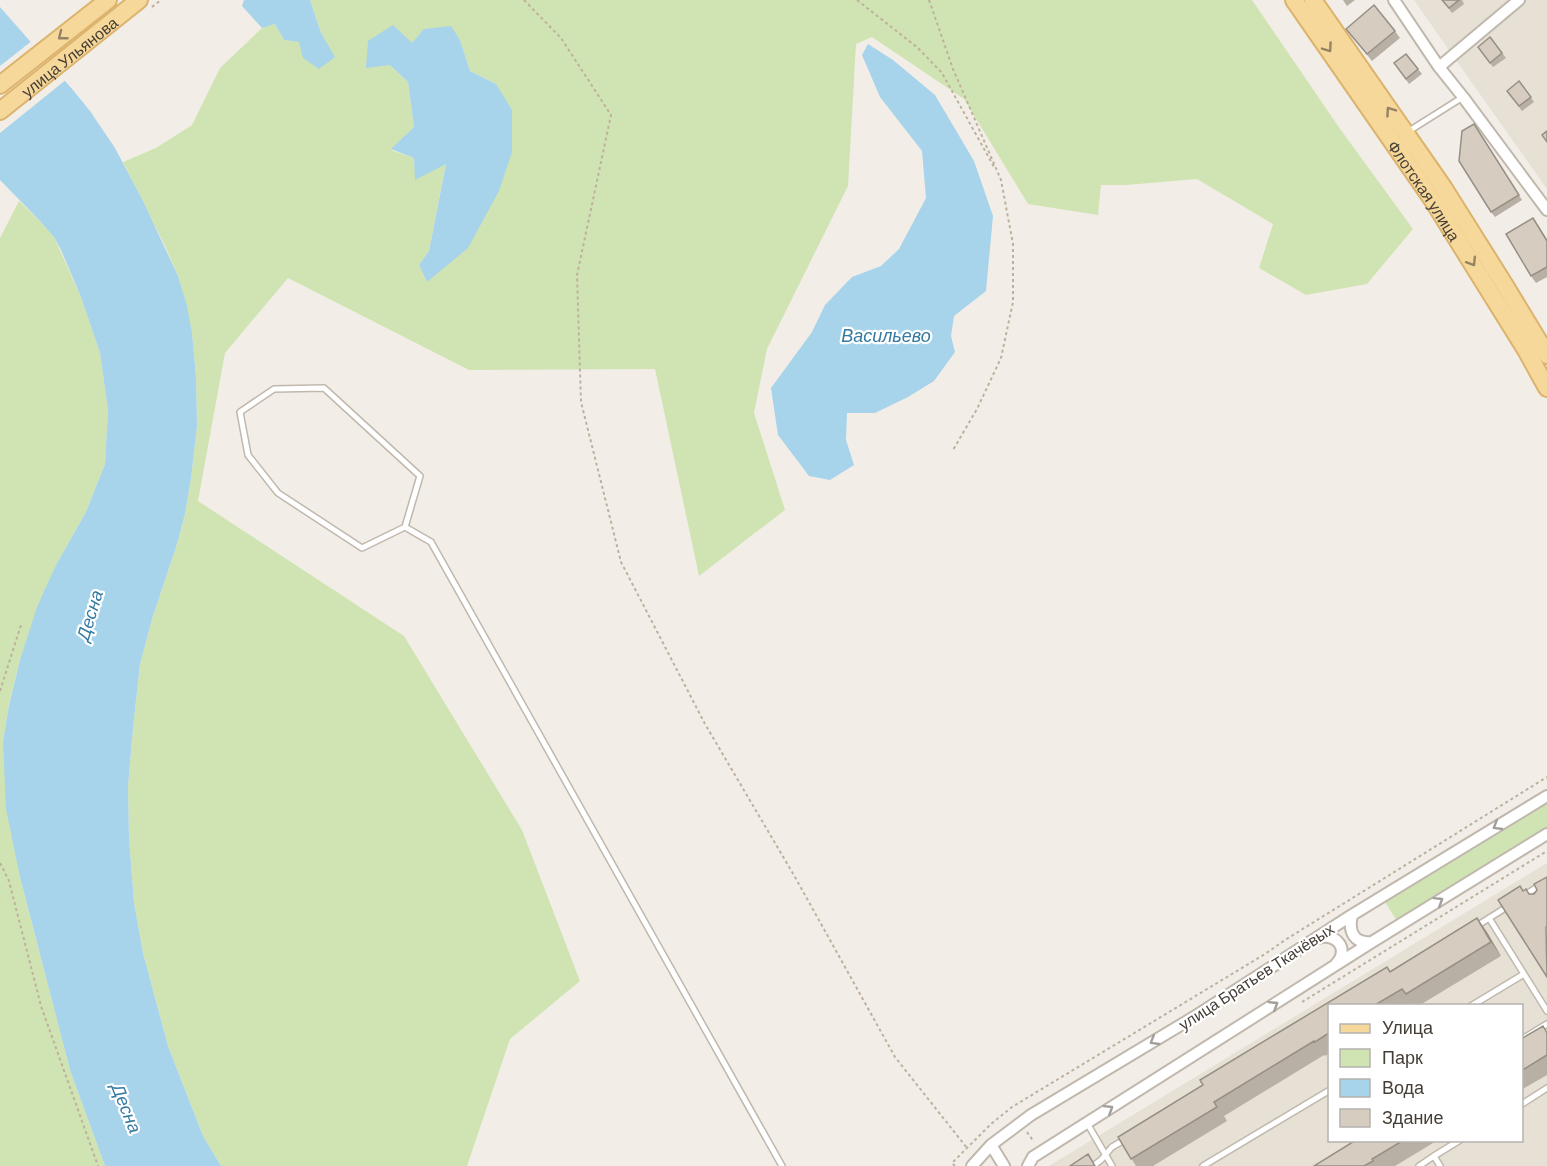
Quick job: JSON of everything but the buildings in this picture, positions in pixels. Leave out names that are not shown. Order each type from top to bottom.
[{"type":"main road","name":"улица Ульянова","points":[[0,85],[108,0]]},
{"type":"main road","name":"улица Ульянова","points":[[0,111],[139,0]]},
{"type":"main road","name":"Флотская улица","points":[[1294,0],[1432,199],[1526,350],[1547,388]]},
{"type":"main road","name":"Флотская улица","points":[[1313,0],[1449,196],[1547,355]]},
{"type":"street","points":[[1394,0],[1439,67],[1547,210]]},
{"type":"street","points":[[1439,67],[1520,0]]},
{"type":"street","name":"улица Братьев Ткачёвых","points":[[972,1166],[984,1161],[991,1145],[1031,1115],[1200,1014],[1352,915],[1547,796]]},
{"type":"street","points":[[1018,1166],[1034,1159],[1372,942],[1547,834]]},
{"type":"street","points":[[1352,915],[1351,932],[1364,943],[1372,942]]},
{"type":"street","points":[[1316,938],[1331,937],[1338,942],[1342,950],[1341,959],[1334,967]]},
{"type":"street","points":[[991,1145],[1004,1166]]},
{"type":"lane","points":[[1406,134],[1463,96]]},
{"type":"lane","points":[[274,388],[324,388],[420,476],[405,527],[362,548],[278,493],[248,455],[240,412],[274,388]]},
{"type":"lane","points":[[405,527],[431,542],[782,1166]]},
{"type":"lane","points":[[1470,929],[1547,881]]},
{"type":"lane","points":[[1533,890],[1538,897]]},
{"type":"lane","points":[[1489,918],[1547,1011]]},
{"type":"lane","points":[[1473,1004],[1524,974]]},
{"type":"lane","points":[[1523,1039],[1547,1024]]},
{"type":"lane","points":[[1523,1103],[1547,1088]]},
{"type":"lane","points":[[1203,1166],[1328,1091]]},
{"type":"lane","points":[[1087,1123],[1112,1166]]},
{"type":"lane","points":[[1093,1166],[1112,1148],[1131,1136]]},
{"type":"lane","points":[[1419,1166],[1457,1142]]},
{"type":"lane","points":[[1434,1156],[1440,1166]]},
{"type":"path","points":[[524,0],[561,38],[611,115],[577,275],[581,402],[621,562],[705,724],[895,1057],[967,1148]]},
{"type":"path","points":[[857,0],[918,48],[942,73],[1001,180]]},
{"type":"path","points":[[929,0],[953,69],[1001,180],[1013,244],[1013,302],[1001,358],[977,409],[953,450]]},
{"type":"path","points":[[0,691],[21,625]]},
{"type":"path","points":[[948,1166],[1012,1107],[1265,954],[1547,777]]},
{"type":"path","points":[[1302,1002],[1547,851]]},
{"type":"path","points":[[0,863],[9,881],[41,1006],[98,1166]]},
{"type":"path","points":[[1369,888],[1377,900]]},
{"type":"path","points":[[1395,928],[1402,940]]},
{"type":"path","points":[[1021,1122],[1034,1159]]},
{"type":"path","points":[[952,1163],[955,1166]]},
{"type":"shaded area","points":[[1414,0],[1547,0],[1547,189],[1453,56]]},
{"type":"shaded area","points":[[1547,863],[1547,1166],[1049,1166]]},
{"type":"green space","points":[[310,0],[1252,0],[1338,126],[1413,229],[1367,284],[1306,295],[1259,268],[1273,224],[1197,179],[1101,185],[1098,215],[1028,204],[964,99],[872,37],[856,44],[848,186],[767,349],[754,413],[785,510],[699,576],[655,369],[469,370],[288,278],[225,353],[198,501],[404,636],[522,830],[580,981],[510,1039],[467,1166],[221,1166],[203,1136],[168,1046],[143,953],[134,903],[128,787],[140,664],[185,514],[197,426],[192,333],[178,276],[123,162],[156,148],[192,125],[220,68],[262,28],[275,24],[284,40],[299,42],[334,58],[321,33]],"holes":[[[460,40],[470,71],[496,84],[427,282],[419,265],[429,251],[446,163],[416,179],[414,158],[391,150],[414,127],[408,82],[390,65],[412,43]]]},
{"type":"green space","points":[[19,201],[54,237],[81,297],[100,353],[108,410],[105,464],[86,512],[56,565],[20,660],[3,741],[20,877],[70,1070],[105,1166],[0,1166],[0,238]]},
{"type":"green space","points":[[1547,803],[1547,830],[1397,921],[1385,902]]},
{"type":"water","points":[[244,0],[310,0],[321,33],[335,57],[319,69],[303,58],[299,42],[284,40],[275,24],[262,28],[242,6]]},
{"type":"water","name":"Десна","points":[[0,7],[73,90],[115,148],[178,276],[187,306],[196,377],[197,426],[185,514],[140,664],[128,787],[129,838],[134,903],[143,953],[168,1046],[203,1136],[221,1166],[105,1166],[70,1070],[20,877],[6,809],[3,741],[20,660],[37,607],[56,565],[86,512],[105,464],[108,410],[100,353],[81,297],[61,250],[54,237],[0,180]]},
{"type":"water","points":[[393,25],[412,43],[424,29],[451,26],[460,40],[470,71],[496,84],[512,110],[512,152],[499,191],[468,248],[427,282],[419,265],[429,251],[446,164],[415,180],[414,158],[391,149],[414,127],[408,82],[390,65],[366,68],[368,41]]},
{"type":"water","name":"Васильево","points":[[868,44],[893,60],[935,95],[974,161],[993,216],[986,291],[954,316],[951,336],[955,352],[934,381],[908,397],[875,413],[847,413],[846,440],[854,465],[830,480],[809,476],[778,435],[771,388],[812,332],[825,305],[852,277],[881,266],[899,249],[926,198],[922,151],[880,97],[862,55]]},
{"type":"pier","points":[[33,40],[67,79],[0,133],[0,66]]}]
